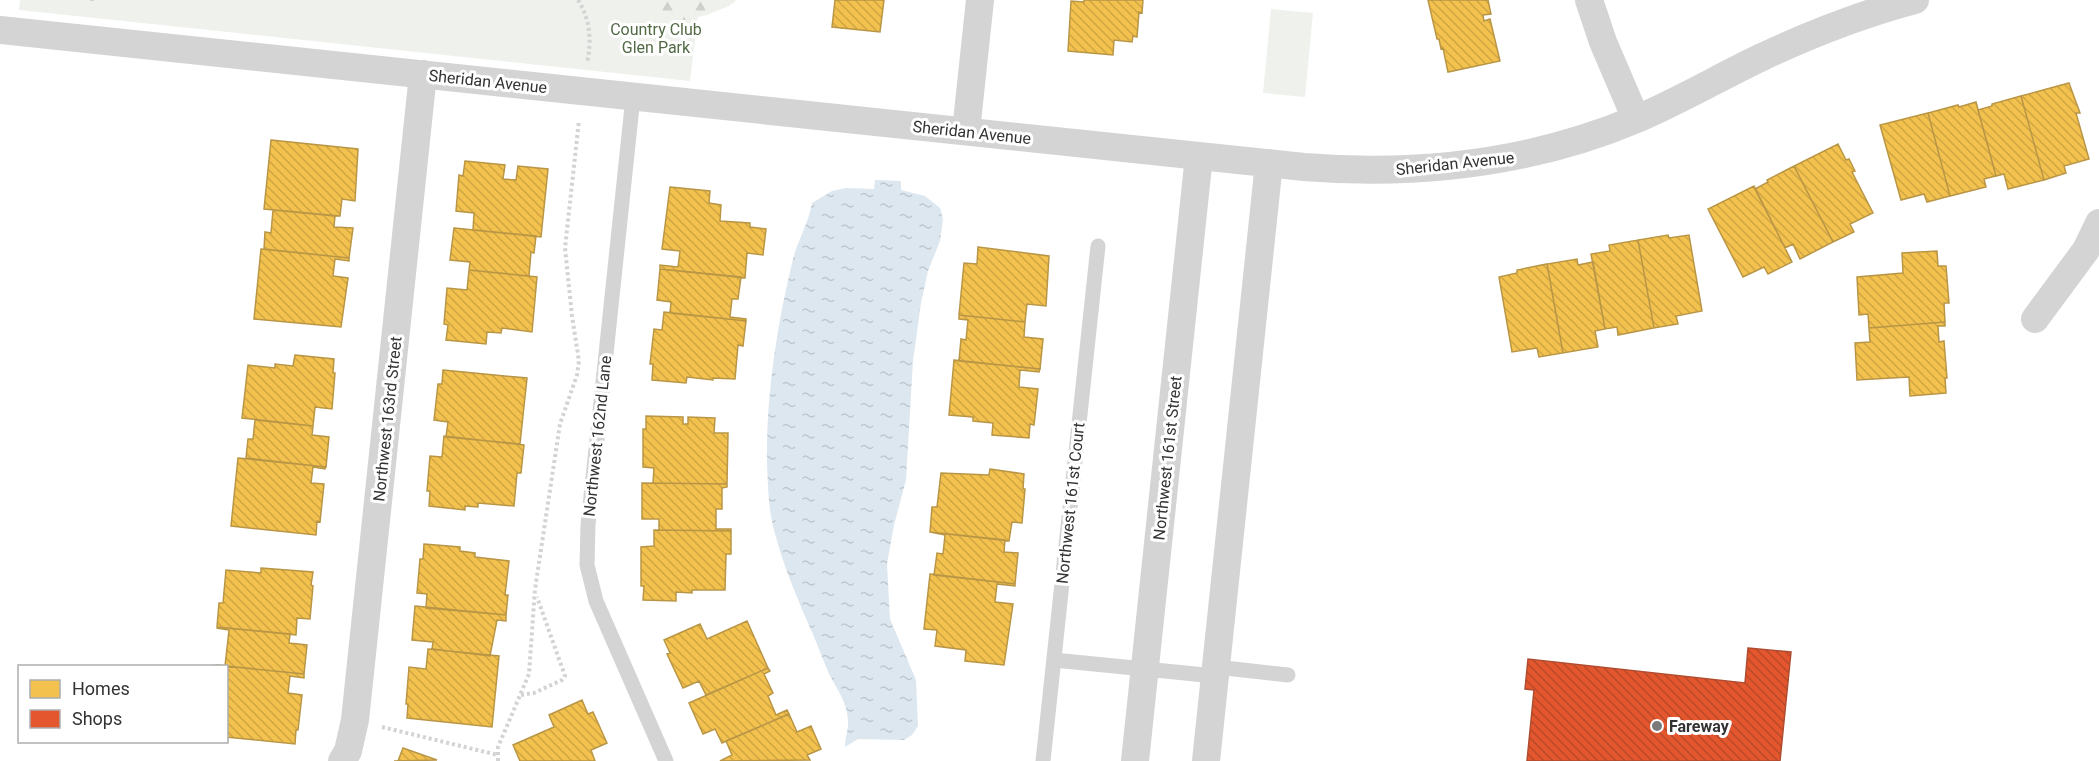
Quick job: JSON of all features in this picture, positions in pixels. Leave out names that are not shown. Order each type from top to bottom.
[{"type":"street","points":[[966,132],[980,0]]},
{"type":"street","points":[[1588,0],[1603,42],[1636,119]]},
{"type":"street","name":"Sheridan Avenue","points":[[0,30],[1269,163],[1352,170],[1403,170],[1463,165],[1524,155],[1581,140],[1687,97],[1760,58],[1816,34],[1915,0]]},
{"type":"street","name":"Northwest 163rd Street","points":[[342,761],[348,751],[356,720],[423,75]]},
{"type":"street","name":"Northwest 161st Street","points":[[1135,761],[1199,156]]},
{"type":"street","points":[[1206,761],[1269,163]]},
{"type":"street","points":[[2035,319],[2086,250],[2099,224]]},
{"type":"lane","name":"Northwest 162nd Lane","points":[[633,97],[588,525],[587,565],[603,619],[666,761]]},
{"type":"lane","name":"Northwest 161st Court","points":[[1043,761],[1098,246]]},
{"type":"lane","points":[[1054,660],[1144,669],[1288,675]]},
{"type":"path","points":[[498,761],[498,747],[530,674],[535,593],[560,424],[577,375],[579,360],[565,248],[582,91],[589,54],[590,34],[586,13],[578,0]]},
{"type":"path","points":[[520,695],[534,693],[562,680],[565,676],[535,593]]},
{"type":"path","points":[[356,720],[498,754]]},
{"type":"green space","name":"Country Club Glen Park","points":[[20,0],[700,0],[690,81],[19,10]]},
{"type":"green space","points":[[637,0],[736,0],[729,6],[707,15],[685,20],[645,10],[637,3]]},
{"type":"green space","points":[[1271,9],[1313,13],[1305,97],[1263,93]]},
{"type":"water","points":[[875,180],[901,181],[901,190],[925,196],[940,208],[943,219],[940,241],[928,271],[921,303],[913,361],[906,480],[887,564],[890,619],[916,680],[918,726],[912,735],[904,740],[858,739],[845,747],[848,723],[846,707],[829,674],[796,594],[772,522],[767,462],[768,411],[777,334],[787,284],[812,203],[832,191],[846,188],[874,189]]},
{"type":"building: Homes","points":[[835,0],[884,0],[880,32],[832,27]]},
{"type":"building: Homes","points":[[1084,0],[1143,0],[1142,13],[1139,12],[1137,37],[1133,36],[1132,42],[1114,40],[1113,55],[1068,51],[1071,1],[1084,2]]},
{"type":"building: Homes","points":[[1428,0],[1488,0],[1491,14],[1483,15],[1484,21],[1490,19],[1500,61],[1448,72]]},
{"type":"building: Homes","points":[[2069,83],[2080,113],[2076,113],[2089,159],[2064,166],[2066,173],[2044,180],[2021,96]]},
{"type":"building: Homes","points":[[2021,96],[2044,180],[2008,189],[2004,174],[1996,176],[1978,110]]},
{"type":"building: Homes","points":[[1976,102],[1996,176],[1984,179],[1986,187],[1950,196],[1928,113]]},
{"type":"building: Homes","points":[[1928,113],[1950,196],[1927,202],[1924,194],[1901,200],[1880,125]]},
{"type":"building: Homes","points":[[271,140],[358,149],[355,201],[342,199],[340,216],[264,209]]},
{"type":"building: Homes","points":[[1838,144],[1846,160],[1849,159],[1855,171],[1852,172],[1873,213],[1850,224],[1854,232],[1833,242],[1794,166]]},
{"type":"building: Homes","points":[[465,161],[505,165],[503,179],[516,180],[518,166],[548,169],[541,237],[473,230],[474,213],[456,211],[459,175],[463,176]]},
{"type":"building: Homes","points":[[1794,166],[1833,242],[1800,259],[1793,244],[1785,248],[1755,189]]},
{"type":"building: Homes","points":[[1754,186],[1792,262],[1768,274],[1764,267],[1743,277],[1708,209]]},
{"type":"building: Homes","points":[[670,187],[710,191],[709,203],[721,205],[720,221],[750,223],[750,227],[766,229],[763,255],[747,253],[745,278],[660,269],[660,265],[678,267],[680,251],[662,249]]},
{"type":"building: Homes","points":[[273,210],[335,216],[334,227],[353,228],[349,258],[264,249],[265,232],[271,233]]},
{"type":"building: Homes","points":[[454,228],[536,236],[534,253],[531,252],[529,276],[469,270],[470,262],[450,260]]},
{"type":"building: Homes","points":[[1668,235],[1669,238],[1689,235],[1702,311],[1676,316],[1678,324],[1654,328],[1638,240]]},
{"type":"building: Homes","points":[[1638,240],[1654,328],[1618,335],[1617,327],[1605,329],[1591,254],[1610,251],[1609,245]]},
{"type":"building: Homes","points":[[978,247],[1049,256],[1046,306],[1027,304],[1025,322],[959,315],[964,263],[977,264]]},
{"type":"building: Homes","points":[[261,249],[349,258],[349,261],[335,259],[333,276],[348,278],[341,327],[254,319]]},
{"type":"building: Homes","points":[[1937,251],[1938,266],[1946,266],[1949,303],[1944,303],[1945,322],[1869,328],[1868,314],[1859,315],[1857,277],[1903,273],[1902,253]]},
{"type":"building: Homes","points":[[1577,259],[1578,265],[1593,262],[1605,329],[1595,331],[1598,347],[1563,353],[1547,264]]},
{"type":"building: Homes","points":[[1547,264],[1563,353],[1539,357],[1537,348],[1512,352],[1499,277],[1517,273],[1517,270]]},
{"type":"building: Homes","points":[[660,269],[741,277],[738,299],[732,299],[730,317],[746,319],[746,321],[670,313],[671,302],[657,300]]},
{"type":"building: Homes","points":[[469,270],[537,277],[532,332],[502,328],[501,333],[487,332],[486,344],[446,340],[448,325],[444,324],[447,288],[467,290]]},
{"type":"building: Homes","points":[[664,312],[746,321],[743,346],[738,345],[735,379],[713,378],[713,380],[687,377],[686,383],[652,380],[653,364],[650,364],[654,329],[662,330]]},
{"type":"building: Homes","points":[[959,315],[1025,322],[1024,337],[1043,339],[1040,369],[959,361],[961,339],[966,340],[968,320],[959,319]]},
{"type":"building: Homes","points":[[1945,322],[1945,326],[1938,326],[1939,342],[1944,341],[1946,393],[1910,396],[1909,377],[1857,380],[1855,343],[1870,342],[1869,328]]},
{"type":"building: Homes","points":[[295,355],[334,359],[332,409],[315,407],[313,426],[242,418],[248,365],[275,368],[275,364],[293,366]]},
{"type":"building: Homes","points":[[954,360],[1040,369],[1039,372],[1020,370],[1019,387],[1038,389],[1034,425],[1030,424],[1029,438],[992,435],[993,423],[973,421],[973,417],[949,415]]},
{"type":"building: Homes","points":[[443,370],[527,378],[520,444],[446,437],[448,422],[434,420],[438,384],[442,384]]},
{"type":"building: Homes","points":[[646,416],[683,417],[683,424],[688,424],[688,417],[715,418],[714,433],[728,433],[727,484],[653,483],[654,468],[643,467],[643,429],[646,429]]},
{"type":"building: Homes","points":[[255,420],[313,426],[312,435],[329,437],[326,467],[246,458],[248,439],[253,439]]},
{"type":"building: Homes","points":[[444,436],[524,445],[521,473],[517,473],[514,506],[478,503],[478,507],[465,506],[465,510],[429,506],[430,491],[427,491],[430,456],[442,457]]},
{"type":"building: Homes","points":[[238,458],[326,467],[325,469],[313,467],[311,483],[324,484],[320,522],[317,521],[316,535],[231,526]]},
{"type":"building: Homes","points":[[990,469],[1024,474],[1022,523],[1012,522],[1009,541],[930,532],[932,507],[937,507],[941,473],[989,475]]},
{"type":"building: Homes","points":[[642,483],[727,484],[727,487],[722,488],[722,509],[716,509],[716,529],[731,529],[731,531],[659,530],[659,519],[642,519]]},
{"type":"building: Homes","points":[[654,530],[731,531],[731,554],[726,554],[725,590],[676,592],[676,601],[643,600],[641,547],[654,546]]},
{"type":"building: Homes","points":[[930,532],[1005,540],[1004,552],[1018,553],[1015,584],[934,575],[937,553],[943,554],[945,535]]},
{"type":"building: Homes","points":[[424,544],[460,547],[460,551],[475,553],[475,557],[509,561],[505,595],[508,595],[506,615],[426,608],[427,594],[417,593],[420,559],[423,559]]},
{"type":"building: Homes","points":[[261,568],[313,572],[310,619],[297,618],[296,635],[217,627],[219,603],[223,603],[226,570],[261,573]]},
{"type":"building: Homes","points":[[930,574],[1015,584],[1015,586],[997,584],[995,602],[1013,604],[1004,665],[965,661],[966,650],[935,646],[937,630],[924,629]]},
{"type":"building: Homes","points":[[415,606],[506,615],[506,621],[497,620],[490,656],[432,649],[433,642],[412,640]]},
{"type":"building: Homes","points":[[747,621],[768,668],[706,695],[699,681],[683,688],[667,654],[670,653],[664,640],[700,624],[707,639]]},
{"type":"building: Homes","points":[[217,628],[290,634],[289,643],[307,645],[304,674],[225,665],[229,630]]},
{"type":"building: Homes","points":[[428,649],[499,656],[492,727],[407,718],[409,667],[426,669]]},
{"type":"building: Homes","points":[[228,666],[304,674],[304,678],[290,676],[288,693],[302,695],[295,744],[228,737]]},
{"type":"building: Homes","points":[[768,668],[770,671],[764,674],[773,693],[768,696],[776,715],[787,710],[789,714],[722,743],[715,729],[703,734],[689,703]]},
{"type":"building: Homes","points":[[582,700],[588,714],[593,712],[607,743],[591,750],[595,761],[520,761],[513,745],[554,727],[549,715]]},
{"type":"building: Homes","points":[[789,714],[797,732],[811,726],[821,749],[807,755],[810,760],[720,761],[732,755],[726,741]]},
{"type":"building: Homes","points":[[403,748],[437,760],[398,761]]},
{"type":"building: Shops","name":"Fareway","points":[[1748,648],[1791,652],[1780,761],[1527,761],[1534,690],[1525,689],[1528,659],[1745,683]]},
{"type":"place","name":"Fareway","points":[[1657,726]]}]
